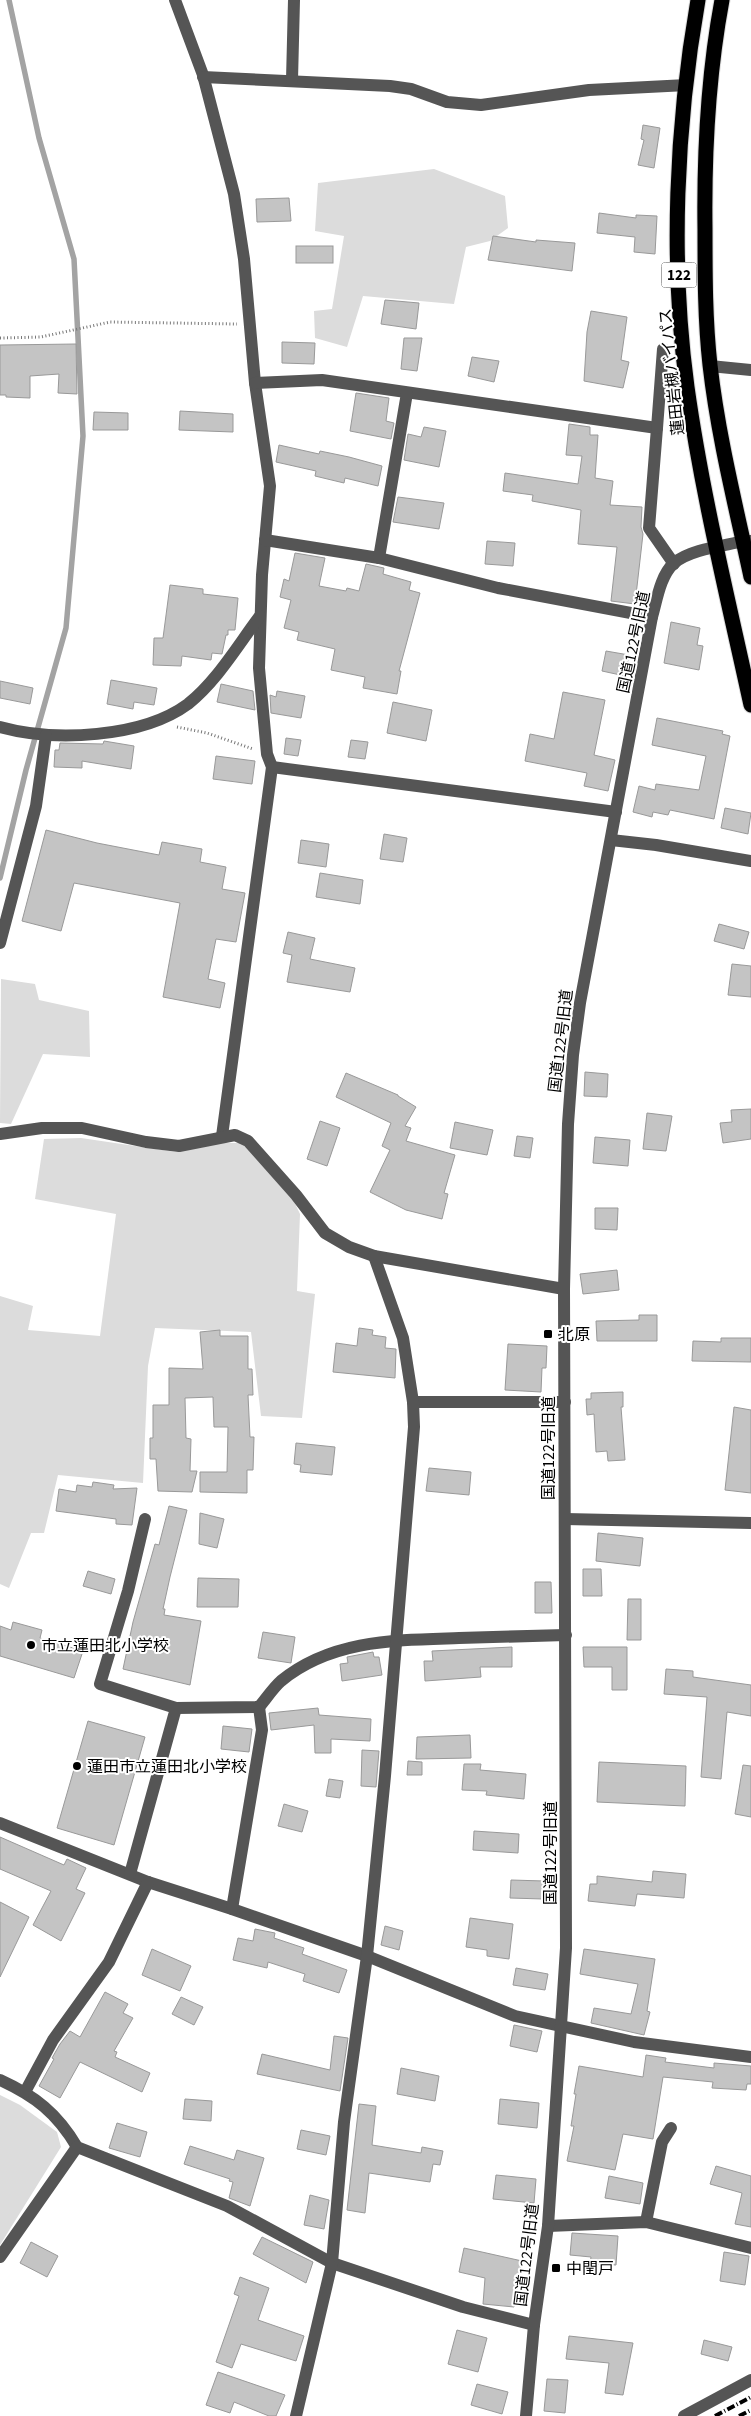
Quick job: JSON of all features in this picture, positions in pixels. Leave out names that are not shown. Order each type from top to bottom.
[{"type":"highway","name":"蓮田岩槻バイパス","points":[[698,0],[687,84],[677,239],[687,385],[716,548],[751,705]]},
{"type":"highway","name":"122","points":[[722,0],[710,85],[704,172],[705,290],[710,366],[718,417],[747,541],[751,577]]},
{"type":"street","points":[[175,0],[203,77],[234,194],[244,259],[255,383],[270,486],[260,616],[259,668],[267,754],[272,767],[222,1136]]},
{"type":"street","points":[[292,80],[294,0]]},
{"type":"street","points":[[203,77],[390,86],[411,89],[447,102],[482,106],[589,90],[687,84]]},
{"type":"street","points":[[663,349],[649,528],[674,564],[692,554],[747,541]]},
{"type":"street","points":[[710,366],[751,370]]},
{"type":"street","points":[[255,383],[322,380],[657,428]]},
{"type":"street","points":[[379,558],[407,393]]},
{"type":"street","points":[[265,540],[379,558],[498,588],[652,617]]},
{"type":"street","name":"国道122号旧道","points":[[526,2416],[534,2325],[548,2226],[566,1948],[564,1289],[568,1124],[573,1055],[580,1003],[652,617],[662,581],[674,564]]},
{"type":"street","points":[[0,727],[46,735],[89,734],[127,729],[158,720],[188,704],[216,675],[260,616]]},
{"type":"street","points":[[0,943],[36,806],[46,735]]},
{"type":"street","points":[[272,767],[616,812]]},
{"type":"street","points":[[611,840],[656,845],[751,862]]},
{"type":"street","points":[[0,1134],[42,1128],[82,1128],[146,1142],[179,1146],[222,1136],[235,1135],[248,1141],[296,1195],[325,1234],[349,1247],[374,1256],[564,1289]]},
{"type":"street","points":[[296,2416],[332,2263],[344,2122],[367,1956],[385,1776],[414,1427],[413,1402],[402,1338],[374,1256]]},
{"type":"street","points":[[413,1402],[565,1402]]},
{"type":"street","points":[[145,1519],[128,1591],[100,1684],[176,1708],[258,1707],[280,1682],[306,1666],[332,1653],[364,1644],[396,1640],[566,1635]]},
{"type":"street","points":[[565,1520],[751,1523]]},
{"type":"street","points":[[232,1909],[262,1730],[258,1707]]},
{"type":"street","points":[[130,1874],[176,1708]]},
{"type":"street","points":[[0,1823],[148,1882],[367,1956],[515,2016],[634,2042],[751,2057]]},
{"type":"street","points":[[25,2092],[53,2040],[109,1962],[148,1882]]},
{"type":"street","points":[[0,2080],[25,2092],[64,2124],[76,2147],[227,2206],[332,2263],[463,2307],[534,2325]]},
{"type":"street","points":[[646,2222],[662,2142],[671,2128]]},
{"type":"street","points":[[0,2257],[76,2147]]},
{"type":"street","points":[[548,2226],[646,2222],[751,2248]]},
{"type":"street","points":[[684,2416],[751,2380]]},
{"type":"path","points":[[0,338],[42,337],[110,322],[250,324]]},
{"type":"path","points":[[158,720],[176,727],[207,733],[267,754]]},
{"type":"shaded area","points":[[434,169],[505,196],[508,228],[490,241],[466,247],[454,304],[363,296],[347,347],[315,338],[314,311],[332,309],[344,236],[315,231],[318,183]]},
{"type":"shaded area","points":[[1,979],[35,984],[39,1000],[89,1011],[90,1057],[43,1054],[11,1124],[0,1123]]},
{"type":"shaded area","points":[[81,1138],[176,1152],[217,1143],[247,1143],[289,1191],[300,1214],[297,1291],[315,1294],[302,1418],[261,1416],[251,1332],[155,1328],[148,1366],[143,1483],[58,1475],[44,1533],[31,1533],[9,1588],[0,1584],[0,1296],[33,1306],[28,1330],[100,1336],[116,1214],[35,1199],[44,1139]]},
{"type":"shaded area","points":[[0,2095],[20,2105],[57,2132],[61,2147],[0,2245]]},
{"type":"building","points":[[643,125],[660,128],[654,168],[638,165],[644,140],[641,139]]},
{"type":"building","points":[[289,198],[291,221],[257,222],[256,199]]},
{"type":"building","points":[[599,213],[636,218],[636,215],[657,216],[655,254],[634,252],[635,237],[597,233]]},
{"type":"building","points":[[493,236],[536,242],[536,240],[575,243],[572,271],[488,260]]},
{"type":"building","points":[[296,246],[333,246],[333,263],[296,263]]},
{"type":"building","points":[[385,300],[419,303],[416,329],[381,324]]},
{"type":"building","points":[[591,311],[627,317],[621,360],[629,362],[623,388],[584,381],[587,332]]},
{"type":"building","points":[[404,338],[422,338],[417,371],[401,369]]},
{"type":"building","points":[[282,342],[315,343],[314,364],[282,363]]},
{"type":"building","points":[[76,344],[77,394],[58,393],[59,374],[30,376],[30,398],[0,395],[0,345]]},
{"type":"building","points":[[472,357],[499,361],[494,382],[468,376]]},
{"type":"building","points":[[356,393],[389,398],[386,421],[394,423],[391,439],[350,431]]},
{"type":"building","points":[[180,411],[233,414],[233,432],[179,430]]},
{"type":"building","points":[[94,412],[128,413],[128,430],[93,430]]},
{"type":"building","points":[[569,424],[590,427],[590,435],[598,435],[595,478],[613,481],[610,505],[642,507],[641,527],[643,534],[635,604],[611,601],[617,547],[578,544],[581,510],[532,501],[533,495],[503,491],[505,473],[578,484],[582,456],[566,455]]},
{"type":"building","points":[[424,427],[446,431],[439,467],[404,460],[408,434],[421,437]]},
{"type":"building","points":[[279,445],[319,454],[320,451],[382,466],[378,486],[345,478],[344,483],[315,476],[316,471],[276,462]]},
{"type":"building","points":[[398,497],[444,503],[439,529],[393,522]]},
{"type":"building","points":[[487,541],[515,543],[513,566],[485,564]]},
{"type":"building","points":[[295,553],[325,558],[319,586],[346,591],[347,588],[359,591],[366,564],[384,568],[383,574],[411,582],[409,590],[420,593],[399,671],[401,671],[397,694],[363,688],[365,677],[331,670],[335,649],[297,640],[299,632],[284,628],[291,600],[280,597],[284,579],[289,581]]},
{"type":"building","points":[[170,585],[203,589],[203,594],[238,598],[235,630],[228,630],[222,654],[212,653],[211,660],[182,656],[181,666],[153,665],[154,638],[163,638]]},
{"type":"building","points":[[671,622],[700,628],[697,645],[703,646],[699,670],[664,663]]},
{"type":"building","points":[[606,651],[629,655],[625,676],[602,671]]},
{"type":"building","points":[[111,680],[157,688],[154,705],[134,702],[133,709],[107,704]]},
{"type":"building","points":[[0,681],[33,688],[30,704],[0,698]]},
{"type":"building","points":[[221,684],[253,691],[255,710],[217,702]]},
{"type":"building","points":[[277,691],[305,696],[301,718],[271,713],[270,695],[276,697]]},
{"type":"building","points":[[563,692],[605,700],[594,755],[615,760],[608,791],[584,786],[587,773],[525,761],[530,734],[554,739]]},
{"type":"building","points":[[393,702],[432,710],[426,741],[387,733]]},
{"type":"building","points":[[657,718],[723,731],[722,734],[730,736],[714,819],[670,810],[668,815],[653,812],[652,817],[633,812],[639,786],[655,790],[656,784],[699,790],[706,756],[652,745]]},
{"type":"building","points":[[286,738],[301,740],[298,756],[284,754]]},
{"type":"building","points":[[351,740],[368,742],[365,759],[348,757]]},
{"type":"building","points":[[104,741],[134,746],[131,769],[82,761],[82,768],[54,767],[55,750],[59,750],[60,743],[103,744]]},
{"type":"building","points":[[216,756],[255,761],[252,784],[213,779]]},
{"type":"building","points":[[725,808],[751,813],[748,834],[721,828]]},
{"type":"building","points":[[46,830],[97,843],[159,855],[162,842],[202,849],[200,862],[226,867],[222,889],[245,893],[236,942],[216,939],[208,979],[225,983],[220,1008],[163,997],[180,903],[74,883],[61,931],[22,921]]},
{"type":"building","points":[[384,834],[407,838],[403,862],[380,859]]},
{"type":"building","points":[[301,840],[329,844],[326,867],[298,863]]},
{"type":"building","points":[[320,873],[363,880],[360,904],[316,897]]},
{"type":"building","points":[[719,924],[749,932],[744,949],[714,941]]},
{"type":"building","points":[[288,932],[315,938],[310,959],[355,968],[350,992],[287,982],[292,955],[283,953]]},
{"type":"building","points":[[732,964],[751,966],[751,997],[728,995]]},
{"type":"building","points":[[585,1072],[608,1074],[607,1097],[584,1096]]},
{"type":"building","points":[[346,1073],[398,1095],[416,1107],[405,1126],[411,1128],[406,1141],[455,1155],[444,1193],[448,1194],[442,1219],[406,1210],[370,1192],[390,1150],[382,1146],[391,1123],[336,1097]]},
{"type":"building","points":[[751,1109],[751,1139],[723,1143],[720,1123],[732,1122],[731,1110]]},
{"type":"building","points":[[647,1113],[672,1116],[666,1151],[643,1149]]},
{"type":"building","points":[[320,1121],[340,1128],[327,1166],[307,1159]]},
{"type":"building","points":[[455,1122],[493,1130],[487,1155],[450,1148]]},
{"type":"building","points":[[517,1136],[533,1138],[530,1158],[514,1156]]},
{"type":"building","points":[[595,1137],[630,1140],[628,1166],[593,1163]]},
{"type":"building","points":[[595,1208],[618,1208],[617,1230],[595,1229]]},
{"type":"building","points":[[617,1270],[619,1290],[583,1294],[580,1274]]},
{"type":"building","points":[[639,1315],[657,1315],[657,1341],[597,1341],[596,1321],[639,1320]]},
{"type":"building","points":[[359,1328],[373,1330],[372,1335],[386,1337],[385,1348],[396,1349],[395,1378],[333,1372],[336,1343],[357,1346]]},
{"type":"building","points":[[220,1330],[220,1336],[248,1336],[248,1369],[252,1369],[253,1395],[248,1395],[250,1437],[254,1437],[253,1470],[247,1470],[247,1493],[200,1492],[200,1472],[227,1472],[228,1427],[214,1427],[213,1397],[185,1398],[186,1438],[191,1439],[190,1471],[197,1471],[192,1492],[158,1491],[156,1459],[150,1459],[150,1438],[153,1438],[153,1405],[169,1405],[169,1368],[203,1369],[200,1332]]},
{"type":"building","points":[[721,1338],[751,1338],[751,1362],[692,1361],[693,1341],[721,1342]]},
{"type":"building","points":[[508,1344],[547,1346],[546,1368],[542,1368],[541,1392],[505,1390]]},
{"type":"building","points":[[623,1392],[623,1407],[621,1407],[625,1460],[608,1461],[607,1451],[596,1452],[594,1414],[587,1415],[586,1399],[591,1399],[591,1393]]},
{"type":"building","points":[[734,1407],[751,1410],[751,1493],[725,1490]]},
{"type":"building","points":[[296,1443],[335,1447],[332,1475],[300,1472],[301,1465],[294,1464]]},
{"type":"building","points":[[429,1468],[471,1472],[469,1495],[426,1491]]},
{"type":"building","points":[[93,1482],[114,1485],[113,1489],[137,1488],[132,1525],[116,1524],[116,1519],[56,1511],[59,1489],[76,1492],[77,1485],[92,1487]]},
{"type":"building","points":[[169,1506],[187,1510],[170,1577],[163,1609],[165,1609],[164,1615],[201,1621],[190,1685],[123,1669],[133,1622],[155,1544],[159,1545]]},
{"type":"building","points":[[200,1513],[224,1519],[217,1548],[199,1544]]},
{"type":"building","points":[[598,1533],[643,1538],[640,1566],[596,1561]]},
{"type":"building","points":[[583,1569],[601,1569],[602,1596],[583,1596]]},
{"type":"building","points":[[88,1571],[115,1579],[111,1594],[83,1586]]},
{"type":"building","points":[[198,1578],[239,1579],[238,1607],[197,1607]]},
{"type":"building","points":[[535,1582],[551,1582],[552,1613],[535,1613]]},
{"type":"building","points":[[628,1599],[641,1599],[641,1640],[627,1640]]},
{"type":"building","name":"市立蓮田北小学校","points":[[13,1622],[42,1630],[40,1638],[83,1651],[74,1678],[0,1656],[0,1626],[11,1630]]},
{"type":"building","points":[[263,1632],[295,1637],[291,1663],[258,1658]]},
{"type":"building","points":[[512,1647],[512,1667],[480,1667],[481,1677],[425,1681],[424,1661],[433,1661],[432,1651]]},
{"type":"building","points":[[583,1647],[627,1647],[627,1690],[612,1690],[612,1667],[584,1667]]},
{"type":"building","points":[[373,1652],[374,1657],[379,1657],[382,1675],[342,1681],[340,1664],[348,1663],[347,1657]]},
{"type":"building","points":[[666,1669],[693,1671],[693,1677],[751,1685],[751,1716],[727,1712],[721,1779],[701,1777],[707,1697],[664,1694]]},
{"type":"building","points":[[318,1708],[319,1715],[371,1719],[370,1741],[331,1739],[331,1753],[315,1753],[314,1725],[271,1730],[269,1713]]},
{"type":"building","points":[[88,1721],[145,1737],[114,1845],[57,1828]]},
{"type":"building","points":[[223,1726],[252,1729],[249,1752],[221,1749]]},
{"type":"building","points":[[470,1735],[471,1758],[416,1759],[417,1737]]},
{"type":"building","points":[[362,1750],[379,1751],[376,1787],[361,1786]]},
{"type":"building","points":[[408,1761],[422,1762],[422,1775],[407,1775]]},
{"type":"building","points":[[599,1762],[686,1766],[685,1806],[597,1802]]},
{"type":"building","points":[[464,1764],[481,1764],[480,1770],[526,1774],[524,1799],[486,1795],[487,1791],[462,1790]]},
{"type":"building","points":[[743,1765],[751,1766],[751,1817],[735,1814]]},
{"type":"building","points":[[329,1779],[343,1781],[340,1798],[326,1796]]},
{"type":"building","points":[[284,1804],[308,1811],[302,1832],[278,1826]]},
{"type":"building","points":[[474,1831],[519,1834],[518,1853],[473,1850]]},
{"type":"building","points":[[0,1837],[64,1865],[67,1859],[86,1868],[76,1889],[85,1893],[61,1941],[33,1925],[51,1891],[0,1869]]},
{"type":"building","points":[[653,1871],[686,1874],[684,1898],[637,1894],[635,1906],[588,1901],[590,1884],[597,1884],[597,1876],[652,1882]]},
{"type":"building","points":[[511,1880],[544,1881],[543,1899],[510,1898]]},
{"type":"building","points":[[0,1902],[29,1917],[0,1977]]},
{"type":"building","points":[[470,1918],[513,1924],[509,1959],[487,1956],[487,1950],[466,1947]]},
{"type":"building","points":[[385,1926],[403,1931],[399,1950],[381,1945]]},
{"type":"building","points":[[255,1929],[275,1933],[274,1938],[304,1948],[302,1954],[347,1970],[339,1993],[303,1981],[305,1974],[268,1962],[267,1968],[233,1960],[238,1938],[253,1941]]},
{"type":"building","points":[[152,1949],[191,1966],[180,1991],[142,1975]]},
{"type":"building","points":[[584,1949],[655,1959],[647,2011],[650,2012],[644,2035],[591,2023],[594,2008],[631,2014],[638,1984],[580,1974]]},
{"type":"building","points":[[516,1968],[548,1974],[545,1990],[513,1985]]},
{"type":"building","points":[[105,1992],[128,2004],[123,2013],[133,2018],[114,2051],[117,2052],[115,2057],[150,2073],[142,2092],[80,2062],[60,2098],[39,2086],[60,2044],[70,2031],[80,2037]]},
{"type":"building","points":[[181,1997],[203,2007],[194,2025],[172,2014]]},
{"type":"building","points":[[514,2025],[542,2031],[537,2052],[510,2046]]},
{"type":"building","points":[[334,2036],[348,2038],[340,2091],[257,2074],[262,2054],[330,2070]]},
{"type":"building","points":[[646,2055],[666,2058],[665,2062],[714,2068],[714,2063],[751,2066],[751,2084],[747,2084],[746,2090],[712,2088],[713,2082],[663,2077],[653,2139],[623,2134],[615,2170],[567,2161],[574,2126],[571,2126],[579,2066],[643,2077]]},
{"type":"building","points":[[401,2068],[439,2076],[435,2101],[397,2094]]},
{"type":"building","points":[[185,2099],[212,2101],[211,2121],[183,2119]]},
{"type":"building","points":[[500,2099],[539,2103],[537,2128],[498,2124]]},
{"type":"building","points":[[359,2104],[376,2106],[372,2145],[421,2153],[422,2147],[443,2151],[440,2165],[433,2164],[430,2182],[369,2173],[365,2213],[347,2210]]},
{"type":"building","points":[[117,2123],[147,2132],[140,2157],[109,2148]]},
{"type":"building","points":[[301,2130],[330,2136],[326,2155],[297,2149]]},
{"type":"building","points":[[190,2146],[234,2160],[237,2150],[264,2158],[250,2206],[229,2198],[233,2182],[229,2181],[230,2179],[184,2164]]},
{"type":"building","points":[[716,2166],[751,2176],[751,2227],[735,2224],[742,2193],[710,2184]]},
{"type":"building","points":[[496,2175],[536,2179],[534,2203],[493,2199]]},
{"type":"building","points":[[609,2176],[643,2183],[640,2204],[605,2198]]},
{"type":"building","points":[[310,2195],[329,2200],[324,2229],[304,2225]]},
{"type":"building","points":[[572,2233],[618,2236],[616,2265],[590,2264],[591,2257],[570,2255]]},
{"type":"building","points":[[262,2237],[313,2262],[306,2283],[253,2254]]},
{"type":"building","points":[[31,2242],[58,2256],[47,2277],[20,2263]]},
{"type":"building","points":[[464,2248],[522,2261],[514,2307],[483,2304],[485,2278],[459,2272]]},
{"type":"building","points":[[724,2252],[749,2256],[745,2285],[720,2281]]},
{"type":"building","points":[[240,2277],[269,2288],[258,2320],[304,2336],[296,2361],[241,2344],[232,2368],[216,2362],[239,2296],[234,2294]]},
{"type":"building","points":[[457,2330],[487,2338],[478,2372],[448,2364]]},
{"type":"building","points":[[569,2336],[633,2343],[623,2395],[605,2393],[609,2363],[566,2359]]},
{"type":"building","points":[[704,2340],[732,2347],[728,2361],[701,2354]]},
{"type":"building","points":[[218,2372],[285,2395],[276,2416],[269,2416],[234,2402],[230,2413],[206,2405]]},
{"type":"building","points":[[547,2379],[568,2380],[565,2413],[544,2411]]},
{"type":"building","points":[[477,2384],[508,2392],[502,2414],[471,2405]]},
{"type":"waterway","points":[[0,878],[26,770],[66,628],[83,436],[74,259],[39,138],[9,0]]},
{"type":"railway","points":[[715,2416],[751,2397]]},
{"type":"railway","points":[[739,2416],[751,2410]]},
{"type":"place","name":"北原","points":[[548,1334]]},
{"type":"place","name":"市立蓮田北小学校","points":[[31,1645]]},
{"type":"place","name":"蓮田市立蓮田北小学校","points":[[77,1766]]},
{"type":"place","name":"中閏戸","points":[[556,2268]]}]
